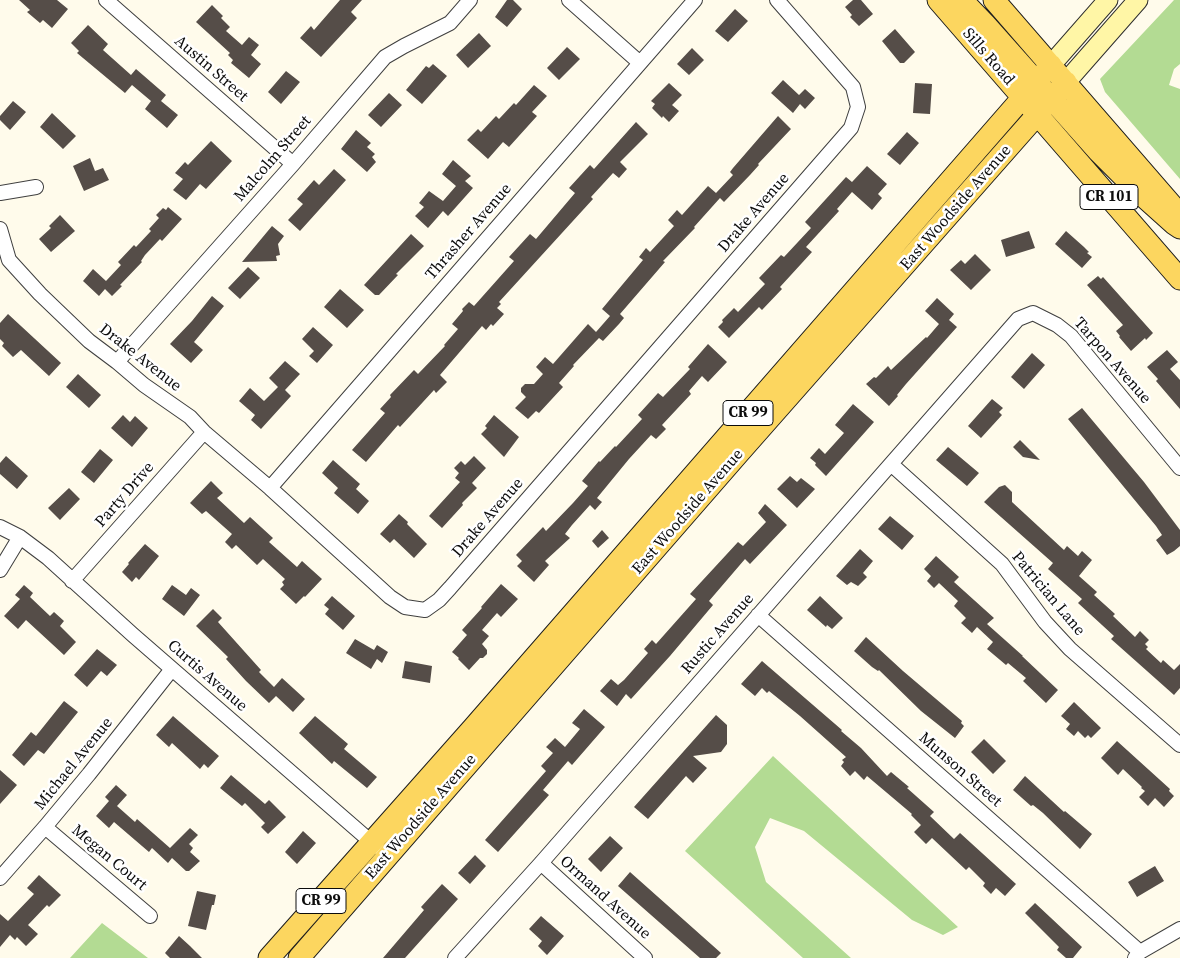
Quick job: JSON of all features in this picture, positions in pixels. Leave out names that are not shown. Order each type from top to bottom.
[{"type":"main road","name":"Sills Road","points":[[938,0],[1029,89],[1038,115]]},
{"type":"main road","points":[[962,0],[985,24],[1029,89],[1052,99],[1122,175],[1180,228]]},
{"type":"main road","name":"CR 101","points":[[994,0],[1180,215]]},
{"type":"main road","name":"East Woodside Avenue","points":[[299,958],[380,849],[1029,89],[1108,0]]},
{"type":"main road","name":"East Woodside Avenue","points":[[269,958],[380,849],[738,454],[1138,0]]},
{"type":"main road","name":"CR 101","points":[[1038,115],[1180,279]]},
{"type":"street","name":"Austin Street","points":[[106,0],[293,164]]},
{"type":"street","name":"Malcolm Street","points":[[117,362],[385,58],[404,46],[450,23],[470,0]]},
{"type":"street","points":[[569,0],[640,63]]},
{"type":"street","name":"Thrasher Avenue","points":[[270,488],[695,0]]},
{"type":"street","name":"Drake Avenue","points":[[0,229],[9,260],[40,294],[89,341],[144,385],[190,417],[204,432],[270,488],[390,596],[405,607],[425,610],[438,600],[851,128],[858,107],[853,87],[776,0]]},
{"type":"street","points":[[0,193],[36,187]]},
{"type":"street","name":"Tarpon Avenue","points":[[1005,332],[1018,319],[1032,313],[1058,325],[1070,336],[1180,468]]},
{"type":"street","name":"Rustic Avenue","points":[[455,958],[541,863],[1005,332]]},
{"type":"street","name":"Party Drive","points":[[72,581],[204,432]]},
{"type":"street","name":"Patrician Lane","points":[[890,464],[1002,564],[1045,622],[1070,649],[1180,745]]},
{"type":"street","name":"Curtis Avenue","points":[[0,527],[20,538],[48,558],[172,669],[380,849]]},
{"type":"street","points":[[0,570],[20,538]]},
{"type":"street","name":"Munson Street","points":[[758,615],[1138,955]]},
{"type":"street","name":"Michael Avenue","points":[[0,878],[45,827],[172,669]]},
{"type":"street","name":"Megan Court","points":[[45,827],[150,916]]},
{"type":"street","name":"Ormand Avenue","points":[[541,863],[645,958]]},
{"type":"street","points":[[1138,955],[1180,929]]},
{"type":"green space","points":[[1174,0],[1180,0],[1180,64],[1174,69],[1169,85],[1180,89],[1180,179],[1105,92],[1100,79]]},
{"type":"green space","points":[[773,756],[958,927],[943,935],[912,920],[804,831],[770,818],[755,847],[766,882],[851,958],[803,958],[685,851]]},
{"type":"green space","points":[[102,923],[148,958],[70,958]]},
{"type":"building","points":[[19,0],[57,0],[68,9],[52,28],[43,20],[40,23],[27,12],[30,10]]},
{"type":"building","points":[[340,0],[362,0],[351,12],[357,18],[321,57],[300,38],[311,26],[314,30]]},
{"type":"building","points":[[507,0],[513,0],[522,9],[507,27],[495,17]]},
{"type":"building","points":[[853,0],[861,0],[873,14],[859,26],[850,17],[852,15],[845,7]]},
{"type":"building","points":[[212,5],[223,16],[221,18],[230,27],[226,31],[242,45],[249,37],[259,45],[251,55],[261,64],[249,78],[231,63],[233,60],[228,55],[230,53],[196,22]]},
{"type":"building","points":[[735,9],[748,21],[728,42],[715,31]]},
{"type":"building","points":[[88,25],[108,44],[103,50],[131,75],[136,69],[166,95],[161,101],[178,115],[167,128],[145,109],[151,101],[132,85],[125,93],[77,53],[79,51],[71,43]]},
{"type":"building","points":[[895,29],[915,52],[904,63],[900,63],[882,41]]},
{"type":"building","points":[[479,33],[491,46],[468,68],[456,55]]},
{"type":"building","points":[[567,47],[580,59],[559,80],[547,68]]},
{"type":"building","points":[[692,48],[704,60],[689,75],[677,64]]},
{"type":"building","points":[[433,64],[447,76],[422,104],[406,90],[426,66],[429,68]]},
{"type":"building","points":[[286,71],[300,82],[281,104],[268,92]]},
{"type":"building","points":[[783,80],[799,95],[805,89],[815,98],[805,109],[800,104],[793,113],[771,93]]},
{"type":"building","points":[[669,83],[682,95],[672,105],[679,111],[669,122],[652,108],[655,104],[651,101]]},
{"type":"building","points":[[915,83],[932,84],[930,114],[913,113]]},
{"type":"building","points":[[534,85],[547,96],[532,112],[537,116],[509,147],[503,142],[488,159],[467,140],[478,129],[481,132],[496,116],[499,119],[514,103],[516,105]]},
{"type":"building","points":[[389,93],[402,105],[381,127],[368,115]]},
{"type":"building","points":[[13,101],[26,112],[10,130],[0,120],[0,116]]},
{"type":"building","points":[[52,113],[76,136],[63,149],[40,127]]},
{"type":"building","points":[[778,116],[791,129],[724,202],[720,198],[695,228],[663,261],[665,262],[620,314],[624,318],[619,324],[603,341],[599,338],[573,365],[559,383],[563,387],[539,413],[536,411],[528,419],[515,408],[526,397],[521,392],[521,388],[525,384],[534,384],[543,374],[536,367],[545,357],[553,364],[588,324],[596,332],[610,316],[602,309],[643,260],[639,257],[646,248],[650,252],[674,226],[668,220],[677,210],[682,215],[708,186],[716,193],[733,175],[730,172],[733,168]]},
{"type":"building","points":[[636,122],[648,134],[620,162],[627,169],[619,178],[613,173],[591,197],[593,199],[499,302],[501,304],[497,308],[504,314],[493,326],[491,324],[486,330],[482,326],[440,375],[447,382],[436,393],[434,390],[400,427],[398,425],[366,462],[352,450],[385,413],[380,409],[391,397],[390,395],[414,370],[418,374],[445,346],[458,329],[452,324],[463,311],[462,309],[469,302],[474,306],[514,261],[509,257],[530,234],[536,239],[575,193],[569,188],[590,165],[594,169]]},
{"type":"building","points":[[356,130],[371,143],[367,147],[375,154],[372,157],[376,162],[367,172],[341,149]]},
{"type":"building","points":[[907,132],[919,143],[900,165],[887,154]]},
{"type":"building","points":[[211,141],[232,161],[206,189],[200,184],[186,200],[173,190],[183,179],[175,173],[185,162],[188,165]]},
{"type":"building","points":[[90,158],[95,171],[103,168],[109,180],[84,191],[73,166]]},
{"type":"building","points":[[453,160],[471,176],[465,181],[473,188],[448,216],[443,211],[428,228],[415,216],[424,207],[419,203],[429,191],[443,201],[456,186],[442,174]]},
{"type":"building","points":[[867,166],[887,184],[878,194],[882,198],[872,210],[852,192],[837,209],[839,211],[806,247],[812,252],[780,287],[782,289],[762,310],[759,307],[729,338],[718,327],[723,322],[722,320],[734,308],[738,312],[765,284],[759,278],[781,255],[784,257],[811,228],[805,222],[846,177],[852,182]]},
{"type":"building","points":[[334,169],[346,180],[300,231],[288,220],[303,204],[297,199],[314,180],[319,185]]},
{"type":"building","points":[[168,207],[182,219],[162,241],[160,239],[145,255],[142,262],[112,296],[105,289],[99,296],[83,281],[93,269],[106,281],[121,265],[118,262],[151,231],[149,229],[159,218],[156,215],[163,208],[166,210]]},
{"type":"building","points":[[60,215],[75,231],[51,252],[39,239],[51,228],[49,226]]},
{"type":"building","points":[[272,226],[284,236],[278,244],[280,255],[276,256],[277,261],[242,262]]},
{"type":"building","points":[[1029,231],[1035,248],[1006,257],[1001,240]]},
{"type":"building","points":[[1066,231],[1092,257],[1082,268],[1055,244]]},
{"type":"building","points":[[411,234],[424,246],[396,274],[398,275],[379,295],[375,295],[364,285]]},
{"type":"building","points":[[975,254],[991,270],[971,290],[950,270],[961,260],[965,264]]},
{"type":"building","points":[[248,267],[260,278],[240,299],[228,288]]},
{"type":"building","points":[[1098,276],[1101,279],[1103,277],[1153,333],[1131,351],[1116,331],[1123,325],[1087,285]]},
{"type":"building","points":[[340,289],[364,310],[347,328],[324,307]]},
{"type":"building","points":[[212,296],[224,306],[194,342],[203,350],[191,363],[170,344]]},
{"type":"building","points":[[937,298],[954,314],[949,320],[957,327],[889,406],[866,384],[874,377],[876,378],[888,366],[891,370],[927,338],[939,324],[925,311]]},
{"type":"building","points":[[8,314],[61,363],[49,376],[21,350],[13,357],[2,346],[4,343],[0,339],[0,323]]},
{"type":"building","points":[[313,327],[333,345],[317,363],[309,356],[314,351],[302,339]]},
{"type":"building","points":[[708,344],[727,362],[708,382],[702,376],[689,391],[691,394],[662,425],[666,429],[656,439],[651,435],[629,459],[597,498],[602,502],[595,510],[590,505],[572,525],[565,534],[570,538],[545,561],[549,565],[534,582],[517,566],[522,561],[516,555],[543,527],[546,531],[573,503],[588,486],[582,481],[599,461],[616,447],[642,419],[638,415],[658,393],[663,397],[690,369],[688,367]]},
{"type":"building","points":[[1167,350],[1178,362],[1170,369],[1180,380],[1180,409],[1156,381],[1158,379],[1147,367]]},
{"type":"building","points":[[1032,353],[1045,365],[1024,389],[1011,377]]},
{"type":"building","points":[[285,361],[300,374],[285,390],[291,396],[261,429],[251,420],[255,415],[239,401],[250,388],[264,401],[278,387],[269,378]]},
{"type":"building","points":[[78,374],[101,395],[89,408],[66,387]]},
{"type":"building","points":[[992,399],[1003,408],[999,412],[1002,415],[981,438],[968,426]]},
{"type":"building","points":[[853,404],[874,422],[826,476],[810,458],[819,448],[825,454],[844,433],[835,425]]},
{"type":"building","points":[[1082,408],[1144,482],[1180,530],[1180,546],[1174,551],[1167,555],[1156,540],[1162,535],[1156,526],[1068,419]]},
{"type":"building","points":[[123,415],[130,422],[135,416],[148,428],[132,447],[111,428]]},
{"type":"building","points":[[494,415],[519,437],[504,457],[481,434],[487,428],[485,426]]},
{"type":"building","points":[[1020,440],[1040,460],[1023,457],[1013,447]]},
{"type":"building","points":[[948,447],[979,473],[967,486],[936,460]]},
{"type":"building","points":[[100,449],[113,460],[94,483],[81,472]]},
{"type":"building","points":[[6,456],[28,476],[17,489],[0,474],[0,463]]},
{"type":"building","points":[[474,456],[486,468],[472,483],[477,488],[442,528],[429,516],[460,482],[455,478],[459,473],[454,468],[461,461],[465,465]]},
{"type":"building","points":[[333,460],[360,484],[356,489],[369,501],[358,514],[334,493],[338,488],[322,473]]},
{"type":"building","points":[[790,476],[797,482],[801,478],[815,489],[797,508],[777,489]]},
{"type":"building","points":[[211,481],[223,493],[217,498],[244,523],[250,517],[273,538],[269,542],[297,567],[302,561],[322,579],[296,604],[280,589],[284,585],[282,582],[285,579],[263,559],[257,565],[236,545],[232,549],[225,542],[232,534],[206,511],[202,514],[190,503]]},
{"type":"building","points":[[1005,485],[1012,492],[1012,502],[1064,550],[1067,546],[1078,556],[1082,551],[1092,560],[1079,576],[1097,592],[1094,595],[1115,614],[1113,616],[1135,637],[1140,631],[1149,640],[1145,644],[1148,647],[1146,649],[1161,663],[1163,660],[1174,670],[1180,664],[1180,688],[1174,695],[1111,639],[1114,636],[1078,603],[1082,599],[1048,569],[1053,563],[984,502],[999,487]]},
{"type":"building","points":[[69,488],[80,499],[60,520],[48,508]]},
{"type":"building","points":[[765,504],[787,525],[750,564],[745,559],[709,601],[713,605],[670,656],[631,699],[626,694],[617,706],[600,691],[611,679],[618,685],[624,680],[648,653],[644,649],[652,640],[656,644],[696,599],[690,594],[738,542],[743,546],[766,522],[758,513]]},
{"type":"building","points":[[399,514],[427,544],[414,558],[394,539],[390,543],[380,534]]},
{"type":"building","points":[[890,516],[914,536],[902,550],[878,529]]},
{"type":"building","points":[[602,530],[609,538],[598,548],[592,541]]},
{"type":"building","points":[[145,544],[159,556],[139,580],[136,577],[132,582],[122,572]]},
{"type":"building","points":[[860,549],[873,561],[863,573],[867,577],[858,586],[851,582],[847,585],[836,576]]},
{"type":"building","points":[[936,556],[959,577],[954,582],[994,618],[987,624],[1058,690],[1046,703],[1023,681],[1026,678],[1008,663],[1006,665],[987,649],[993,642],[977,627],[972,633],[961,623],[966,618],[954,606],[958,601],[939,583],[934,588],[927,581],[931,576],[924,569]]},
{"type":"building","points":[[501,584],[518,599],[501,617],[497,613],[482,630],[489,636],[482,644],[487,650],[487,654],[480,658],[469,670],[452,652],[467,635],[462,630]]},
{"type":"building","points":[[24,585],[33,593],[30,597],[50,616],[54,612],[64,621],[60,626],[76,642],[64,655],[26,620],[18,629],[4,616],[20,599],[15,595]]},
{"type":"building","points":[[172,585],[186,595],[191,588],[200,595],[184,616],[162,599]]},
{"type":"building","points":[[332,596],[355,616],[343,630],[325,614],[329,609],[324,605]]},
{"type":"building","points":[[820,596],[843,618],[832,629],[827,625],[826,627],[807,610]]},
{"type":"building","points":[[213,609],[222,618],[218,622],[261,670],[259,672],[274,687],[282,678],[305,699],[293,712],[276,696],[269,703],[226,659],[228,657],[196,626]]},
{"type":"building","points":[[866,637],[962,721],[961,723],[964,726],[955,738],[921,711],[879,670],[872,667],[854,651]]},
{"type":"building","points":[[355,639],[374,650],[377,645],[388,652],[382,663],[377,659],[371,669],[346,653]]},
{"type":"building","points":[[97,649],[117,665],[107,676],[101,671],[87,687],[74,675]]},
{"type":"building","points":[[405,661],[432,666],[430,683],[402,678]]},
{"type":"building","points":[[762,661],[842,730],[887,776],[891,772],[909,787],[907,788],[934,812],[930,816],[954,839],[960,833],[1016,884],[1005,896],[996,888],[991,894],[983,886],[985,883],[969,867],[966,870],[932,838],[926,844],[914,832],[921,825],[912,814],[867,776],[864,780],[855,771],[850,776],[841,766],[844,762],[842,760],[846,757],[769,691],[767,693],[762,688],[755,696],[741,684]]},
{"type":"building","points":[[64,701],[78,712],[44,754],[38,750],[24,766],[12,755],[31,732],[36,736]]},
{"type":"building","points":[[1074,702],[1101,728],[1091,738],[1088,735],[1085,738],[1078,731],[1074,736],[1066,729],[1070,724],[1061,716]]},
{"type":"building","points":[[584,709],[605,727],[572,765],[568,761],[543,790],[549,795],[498,852],[485,840],[546,771],[541,766],[553,753],[546,747],[555,738],[565,747],[580,729],[572,723]]},
{"type":"building","points":[[716,715],[727,725],[727,744],[721,752],[693,756],[707,768],[693,783],[686,776],[648,819],[634,807]]},
{"type":"building","points":[[173,716],[219,756],[208,768],[204,764],[200,769],[172,743],[169,747],[156,735]]},
{"type":"building","points":[[315,716],[348,744],[344,749],[377,777],[367,788],[334,761],[332,764],[299,733]]},
{"type":"building","points":[[984,739],[1006,761],[993,774],[971,752]]},
{"type":"building","points":[[1117,741],[1170,789],[1169,791],[1174,796],[1164,807],[1155,798],[1148,806],[1139,797],[1145,791],[1142,787],[1123,769],[1118,775],[1101,758]]},
{"type":"building","points":[[0,770],[17,785],[0,804]]},
{"type":"building","points":[[231,775],[265,804],[269,800],[286,817],[268,834],[261,827],[265,823],[245,803],[242,806],[220,788]]},
{"type":"building","points":[[1025,776],[1064,812],[1092,834],[1080,849],[1043,813],[1033,805],[1031,806],[1013,790]]},
{"type":"building","points":[[116,785],[127,795],[117,806],[135,822],[137,819],[170,848],[190,828],[198,835],[189,844],[193,848],[190,852],[200,861],[189,871],[186,871],[172,858],[168,863],[152,848],[149,852],[114,822],[109,828],[96,816],[109,801],[105,797]]},
{"type":"building","points":[[303,831],[316,843],[297,864],[285,852]]},
{"type":"building","points":[[610,836],[623,848],[601,872],[588,859]]},
{"type":"building","points":[[475,855],[486,866],[470,884],[458,873]]},
{"type":"building","points":[[1155,866],[1164,881],[1137,897],[1128,882]]},
{"type":"building","points":[[630,872],[721,953],[716,958],[700,958],[618,886]]},
{"type":"building","points":[[39,875],[61,895],[49,907],[47,905],[28,925],[38,934],[26,946],[17,937],[15,940],[10,935],[0,947],[0,914],[8,921],[34,894],[27,888]]},
{"type":"building","points":[[442,884],[458,899],[405,958],[383,958],[424,910],[421,907]]},
{"type":"building","points":[[197,891],[216,895],[206,930],[188,926]]},
{"type":"building","points":[[1035,903],[1082,947],[1073,958],[1066,958],[1057,950],[1059,947],[1025,913]]},
{"type":"building","points":[[541,916],[564,936],[547,955],[538,946],[542,941],[529,929]]},
{"type":"building","points":[[179,936],[202,958],[170,958],[165,953]]}]
